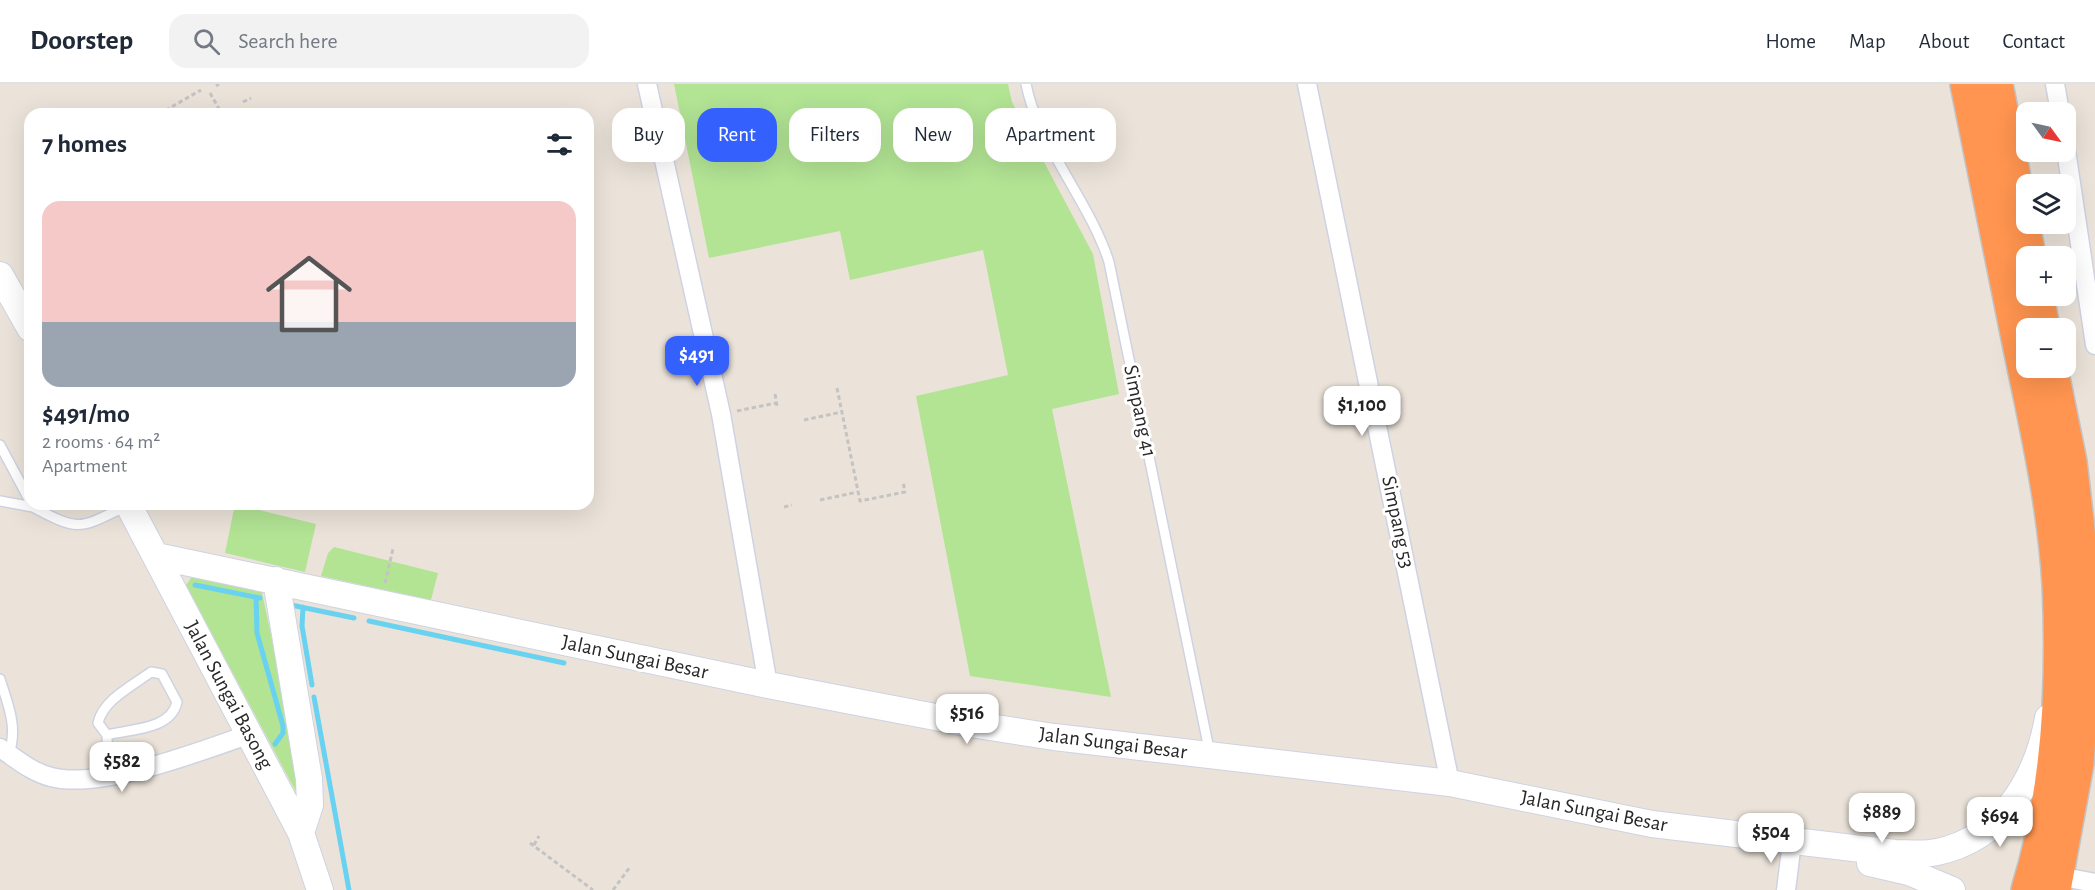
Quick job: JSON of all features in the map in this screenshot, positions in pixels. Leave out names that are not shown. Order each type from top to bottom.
[{"type":"highway","points":[[1967,84],[2044,468],[2059,582],[2060,650],[2054,760],[2036,863],[2028,890]]},
{"type":"highway","points":[[1996,84],[2027,246]]},
{"type":"highway","points":[[2053,378],[2070,462],[2084,581],[2086,647],[2077,763],[2056,883]]},
{"type":"street","points":[[647,84],[721,414],[768,685]]},
{"type":"street","name":"Simpang 53","points":[[1307,84],[1450,783]]},
{"type":"street","points":[[2055,84],[2058,102]]},
{"type":"street","points":[[2068,162],[2095,340]]},
{"type":"street","points":[[0,274],[24,317]]},
{"type":"street","name":"Jalan Sungai Basong","points":[[131,510],[301,833],[320,890]]},
{"type":"street","name":"Jalan Sungai Besar","points":[[156,555],[768,685],[1010,730],[1450,783],[1652,824],[1895,853],[1936,853],[1972,840],[1998,823],[2016,800],[2033,770],[2047,727],[2060,650]]},
{"type":"street","points":[[276,580],[309,779],[310,805],[301,833]]},
{"type":"street","points":[[5,751],[27,768],[52,778],[108,778],[250,734]]},
{"type":"street","points":[[1786,890],[1792,842]]},
{"type":"street","name":"Jalan Sungai Besar","points":[[1792,842],[1909,872],[1952,890]]},
{"type":"street","points":[[2056,883],[2095,883]]},
{"type":"lane","name":"Simpang 41","points":[[1026,84],[1038,120],[1101,237],[1109,262],[1210,754]]},
{"type":"lane","points":[[0,444],[24,489]]},
{"type":"lane","points":[[0,501],[24,503]]},
{"type":"lane","points":[[43,510],[69,525],[88,524],[116,510]]},
{"type":"lane","points":[[107,735],[150,727],[171,716],[177,702],[162,674],[150,672],[105,706],[98,723],[107,735],[108,778]]},
{"type":"lane","points":[[0,679],[13,721],[14,738],[5,751]]},
{"type":"path","points":[[170,108],[201,90]]},
{"type":"path","points":[[210,93],[219,108]]},
{"type":"path","points":[[243,102],[252,98]]},
{"type":"path","points":[[837,388],[860,501],[905,492],[903,482]]},
{"type":"path","points":[[721,414],[777,405],[775,394]]},
{"type":"path","points":[[804,420],[842,412]]},
{"type":"path","points":[[820,500],[858,492]]},
{"type":"path","points":[[784,507],[792,506]]},
{"type":"path","points":[[381,602],[393,549]]},
{"type":"path","points":[[539,836],[532,844],[593,890]]},
{"type":"path","points":[[613,890],[630,867]]},
{"type":"green space","points":[[674,84],[1008,84],[1015,108],[985,108],[985,162],[1044,162],[1093,254],[1119,394],[1052,409],[1111,697],[970,676],[916,396],[1008,375],[983,250],[850,280],[840,231],[709,258],[685,139],[685,108],[679,108]]},
{"type":"green space","points":[[234,510],[259,510],[316,524],[305,572],[225,553]]},
{"type":"green space","points":[[334,547],[438,573],[431,600],[321,576],[328,553]]},
{"type":"green space","points":[[208,575],[261,588],[305,794],[302,803],[186,585],[191,578]]},
{"type":"waterway","points":[[195,585],[260,598]]},
{"type":"waterway","points":[[256,597],[257,633],[283,726],[283,733],[275,744]]},
{"type":"waterway","points":[[291,605],[354,618]]},
{"type":"waterway","points":[[303,607],[302,626],[312,685]]},
{"type":"waterway","points":[[369,621],[564,663]]},
{"type":"waterway","points":[[314,697],[349,890]]}]
